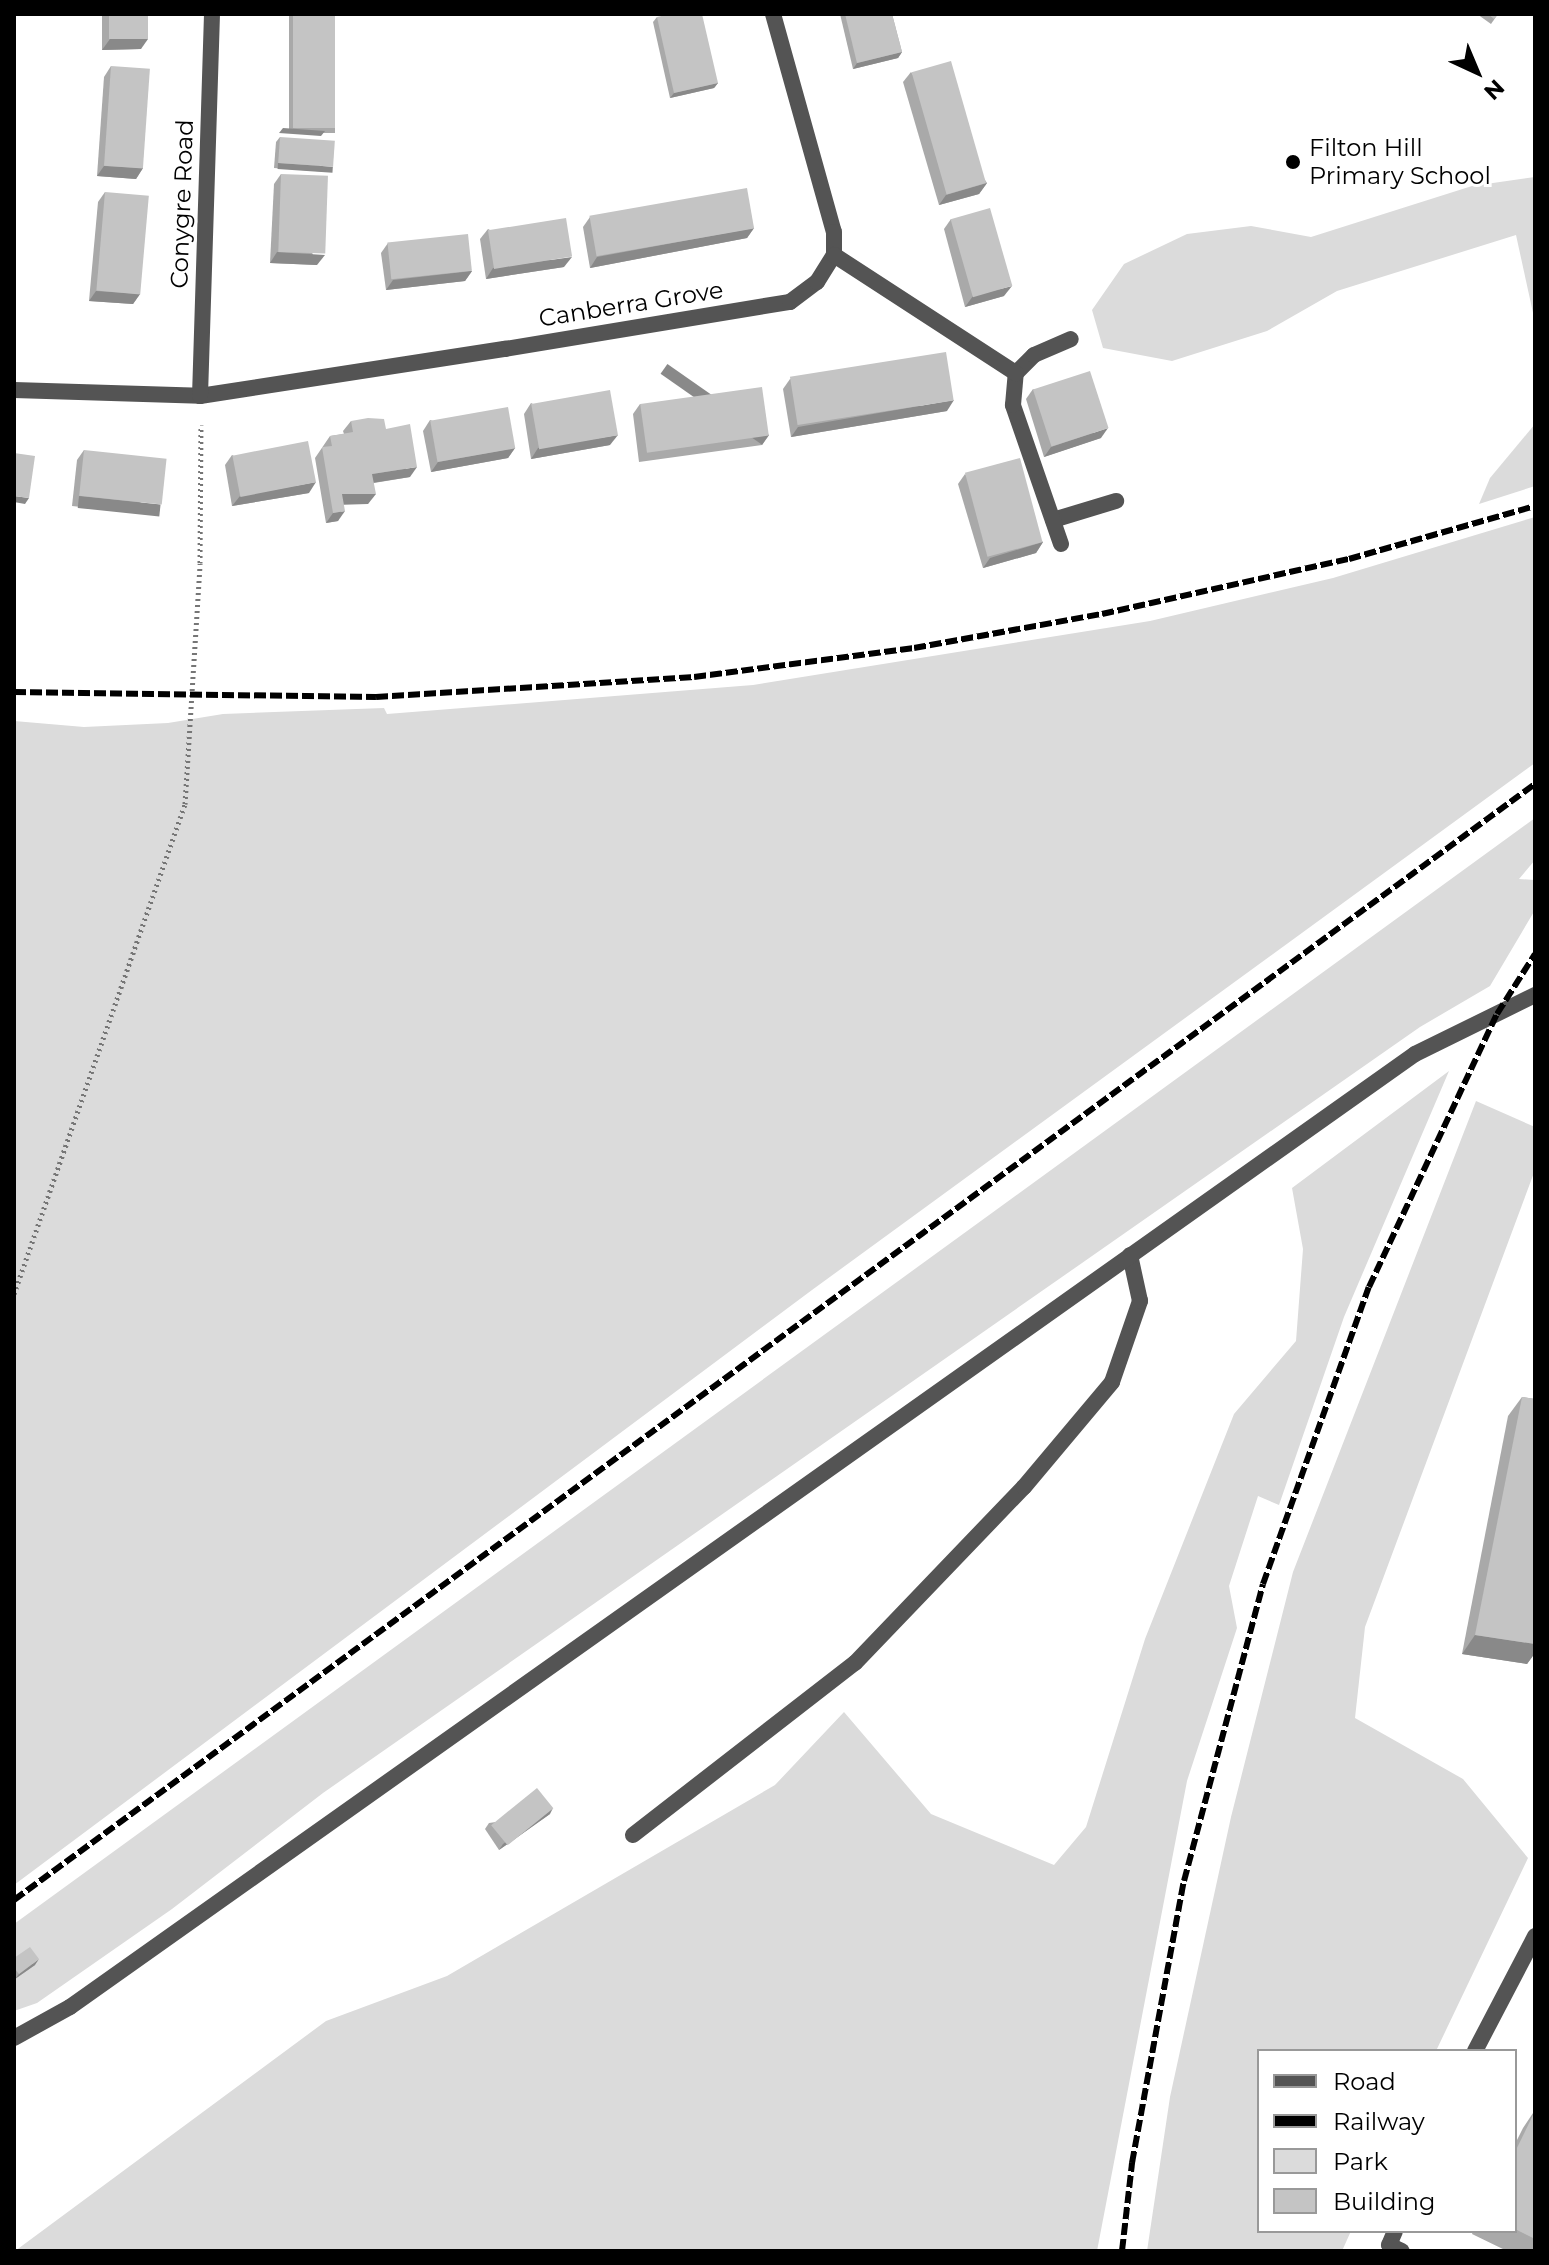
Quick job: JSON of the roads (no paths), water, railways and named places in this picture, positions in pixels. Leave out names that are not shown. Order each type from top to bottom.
[{"type":"street","name":"Conygre Road","points":[[200,396],[212,14]]},
{"type":"street","points":[[773,14],[834,232],[834,255],[1016,373]]},
{"type":"street","name":"Canberra Grove","points":[[14,390],[200,396],[790,302],[817,282],[834,255]]},
{"type":"street","points":[[1061,544],[1013,405],[1016,373],[1034,355],[1071,339]]},
{"type":"street","points":[[1053,520],[1116,501]]},
{"type":"street","points":[[14,2038],[83,1998],[1415,1054],[1535,995]]},
{"type":"street","points":[[633,1835],[855,1663],[1024,1487],[1112,1382],[1140,1301],[1130,1255]]},
{"type":"street","points":[[1476,2049],[1535,1936]]},
{"type":"street","points":[[1394,2233],[1389,2245],[1402,2251]]},
{"type":"railway","points":[[14,692],[376,697],[694,677],[914,648],[1102,614],[1349,559],[1535,506]]},
{"type":"railway","points":[[14,1900],[1535,784]]},
{"type":"railway","points":[[1122,2251],[1132,2163],[1184,1881],[1263,1584],[1369,1287],[1497,1014],[1535,954]]},
{"type":"place","name":"Filton Hill Primary School","points":[[1293,162]]}]
